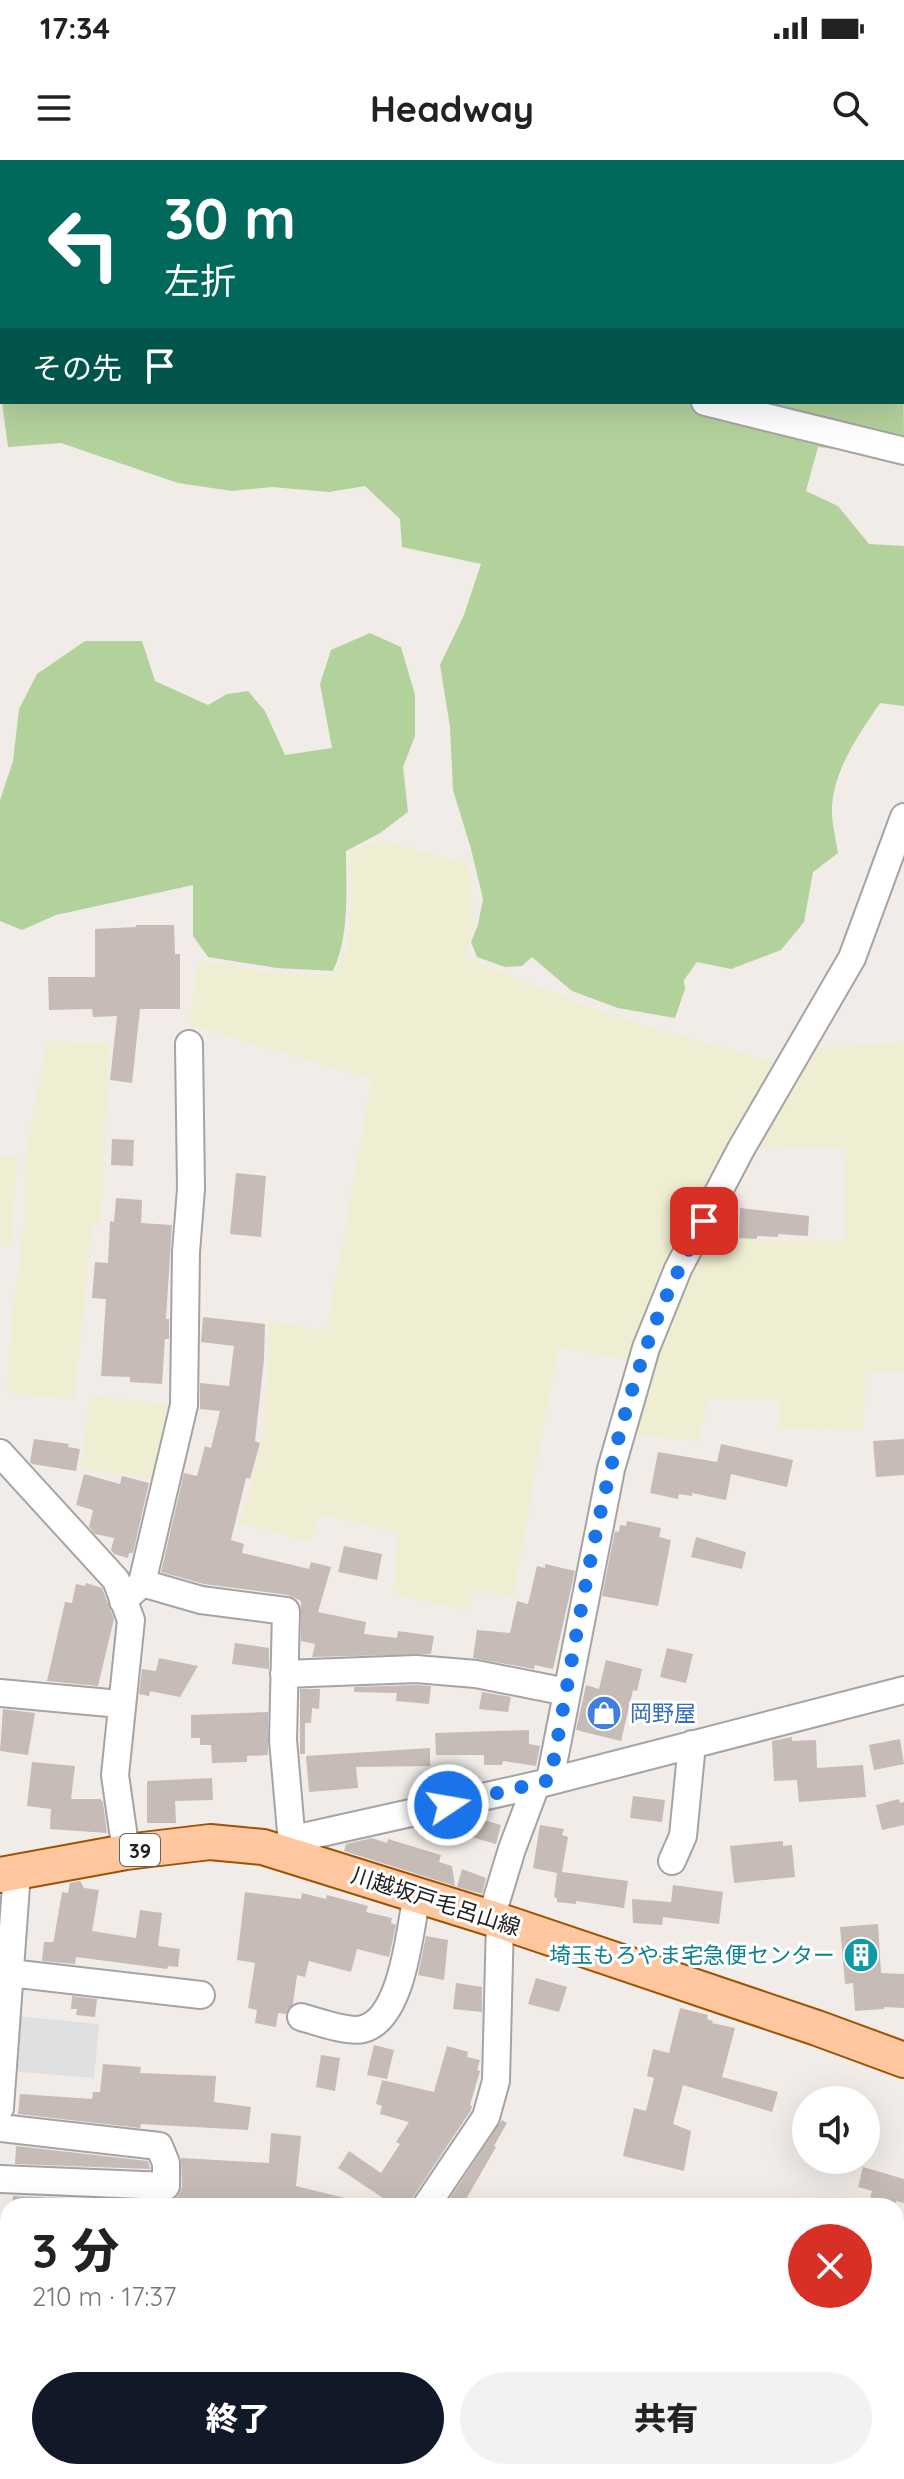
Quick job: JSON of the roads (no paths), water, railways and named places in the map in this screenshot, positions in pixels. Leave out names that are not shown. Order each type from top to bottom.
[{"type":"main road","name":"川越坂戸毛呂山線","points":[[9,1874],[126,1852],[210,1842],[286,1847],[904,2060]]},
{"type":"street","points":[[713,404],[904,451]]},
{"type":"street","points":[[431,2198],[486,2117],[496,2081],[496,1920],[512,1849],[543,1783],[567,1692],[611,1469],[646,1348],[678,1269],[741,1149],[852,958],[904,817]]},
{"type":"street","points":[[126,1852],[115,1775],[132,1592],[184,1405],[186,1252],[191,1189],[189,1044]]},
{"type":"street","points":[[0,1453],[116,1580],[132,1592],[286,1611],[283,1740],[286,1847],[303,1837],[543,1783],[904,1690]]},
{"type":"street","points":[[284,1674],[416,1669],[476,1674],[567,1692]]},
{"type":"street","points":[[0,1693],[120,1704]]},
{"type":"street","points":[[672,1861],[683,1836],[692,1744]]},
{"type":"street","points":[[0,2108],[10,1973],[9,1874]]},
{"type":"street","points":[[301,2017],[354,2030],[365,2029],[387,2013],[396,1994],[417,1894]]},
{"type":"street","points":[[10,1973],[201,1995]]},
{"type":"street","points":[[0,2128],[159,2146],[166,2163],[166,2186],[0,2179]]},
{"type":"place","name":"岡野屋","points":[[604,1713]]},
{"type":"place","name":"埼玉もろやま宅急便センター","points":[[861,1955]]}]
